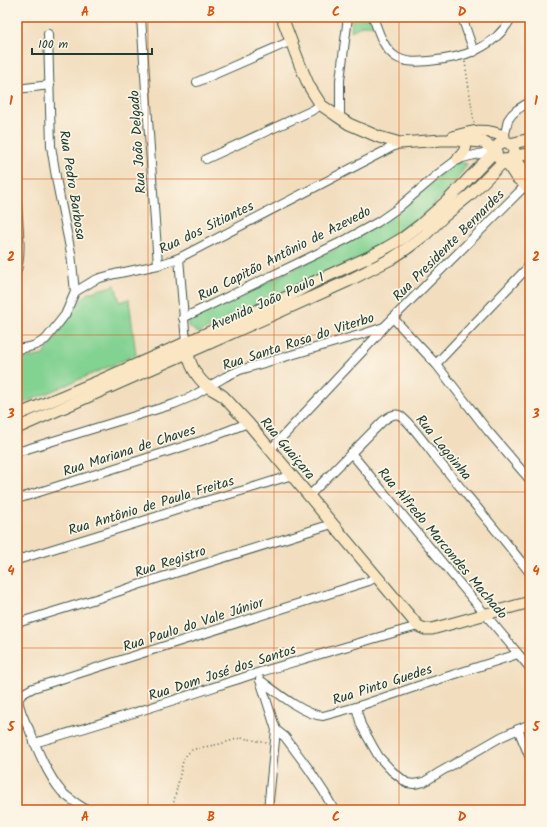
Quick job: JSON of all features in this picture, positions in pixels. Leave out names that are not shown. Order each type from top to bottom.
[{"type":"main road","points":[[282,17],[304,76],[321,105],[349,124],[400,143],[442,140],[504,143],[530,139]]},
{"type":"main road","points":[[442,140],[476,131],[490,131],[504,143],[513,148],[514,150],[509,158]]},
{"type":"main road","points":[[458,159],[466,147],[466,143],[463,141]]},
{"type":"main road","points":[[504,143],[496,154],[502,160],[530,154]]},
{"type":"main road","name":"Avenida João Paulo I","points":[[17,428],[187,348],[316,281],[386,248],[403,238],[420,225],[449,199],[504,143]]},
{"type":"main road","points":[[509,158],[529,183]]},
{"type":"main road","name":"Avenida João Paulo I","points":[[17,415],[187,348],[348,280],[392,259],[426,234],[509,158]]},
{"type":"main road","name":"Rua Guaiçara","points":[[187,348],[195,373],[208,386],[220,393],[248,423],[418,626]]},
{"type":"main road","points":[[418,626],[425,629],[432,629],[530,602]]},
{"type":"street","name":"Rua João Delgado","points":[[141,17],[158,265]]},
{"type":"street","points":[[340,118],[340,80],[348,17]]},
{"type":"street","points":[[373,17],[386,46],[395,56],[400,59],[413,62],[455,58],[474,52],[494,39],[508,25],[512,17]]},
{"type":"street","points":[[462,17],[474,52]]},
{"type":"street","name":"Rua Pedro Barbosa","points":[[48,34],[51,146],[71,253],[75,292]]},
{"type":"street","points":[[196,82],[291,41]]},
{"type":"street","points":[[17,89],[50,85]]},
{"type":"street","points":[[504,143],[508,120],[513,113],[530,102]]},
{"type":"street","points":[[206,159],[321,105]]},
{"type":"street","name":"Rua dos Sitiantes","points":[[75,292],[100,278],[158,265],[179,258],[400,143]]},
{"type":"street","name":"Rua Capitão Antônio de Azevedo","points":[[183,318],[347,239],[378,222],[398,208],[441,171],[458,159],[504,143]]},
{"type":"street","name":"Rua Presidente Bernardes","points":[[270,450],[384,327],[529,183]]},
{"type":"street","points":[[17,203],[19,249],[19,263],[17,270]]},
{"type":"street","name":"Rua Guaiçara","points":[[179,258],[183,318],[187,348]]},
{"type":"street","points":[[436,364],[530,265]]},
{"type":"street","points":[[17,349],[36,345],[46,339],[65,315],[75,292]]},
{"type":"street","points":[[393,318],[436,364],[488,431],[530,480]]},
{"type":"street","name":"Rua Santa Rosa do Viterbo","points":[[17,452],[174,404],[191,397],[208,386],[240,370],[384,327]]},
{"type":"street","name":"Rua Lagoinha","points":[[309,496],[387,418],[394,415],[400,416],[414,429],[530,573]]},
{"type":"street","name":"Rua Mariana de Chaves","points":[[17,499],[200,441],[248,423]]},
{"type":"street","name":"Rua Alfredo Marcondes Machado","points":[[351,453],[530,668]]},
{"type":"street","name":"Rua Antônio de Paula Freitas","points":[[17,560],[292,475]]},
{"type":"street","name":"Rua Registro","points":[[17,623],[332,524]]},
{"type":"street","name":"Rua Paulo do Vale Júnior","points":[[19,713],[19,698],[22,694],[33,688],[369,581],[376,576]]},
{"type":"street","name":"Rua Dom José dos Santos","points":[[34,743],[259,677],[341,648],[418,626]]},
{"type":"street","name":"Rua Pinto Guedes","points":[[259,677],[287,700],[312,714],[323,716],[356,707],[518,654]]},
{"type":"street","points":[[259,677],[276,730],[268,810]]},
{"type":"street","points":[[356,707],[361,725],[379,757],[392,771],[406,782],[414,784],[424,782],[501,737],[530,724]]},
{"type":"street","points":[[19,713],[54,780],[63,792],[74,802],[87,810]]},
{"type":"street","points":[[518,729],[530,758]]},
{"type":"street","points":[[276,730],[285,737],[308,768],[334,810]]},
{"type":"street","points":[[524,810],[530,808]]},
{"type":"path","points":[[464,55],[476,131]]},
{"type":"path","points":[[172,810],[183,761],[187,754],[192,750],[240,738],[275,744]]},
{"type":"green space","points":[[352,17],[378,17],[381,26],[363,25],[351,31]]},
{"type":"green space","points":[[458,161],[467,164],[451,186],[414,223],[388,242],[349,263],[198,333],[188,326],[188,320],[194,316],[344,245]]},
{"type":"green space","points":[[115,285],[120,302],[129,299],[136,355],[17,406],[17,359],[43,355],[82,299],[88,293]]}]
